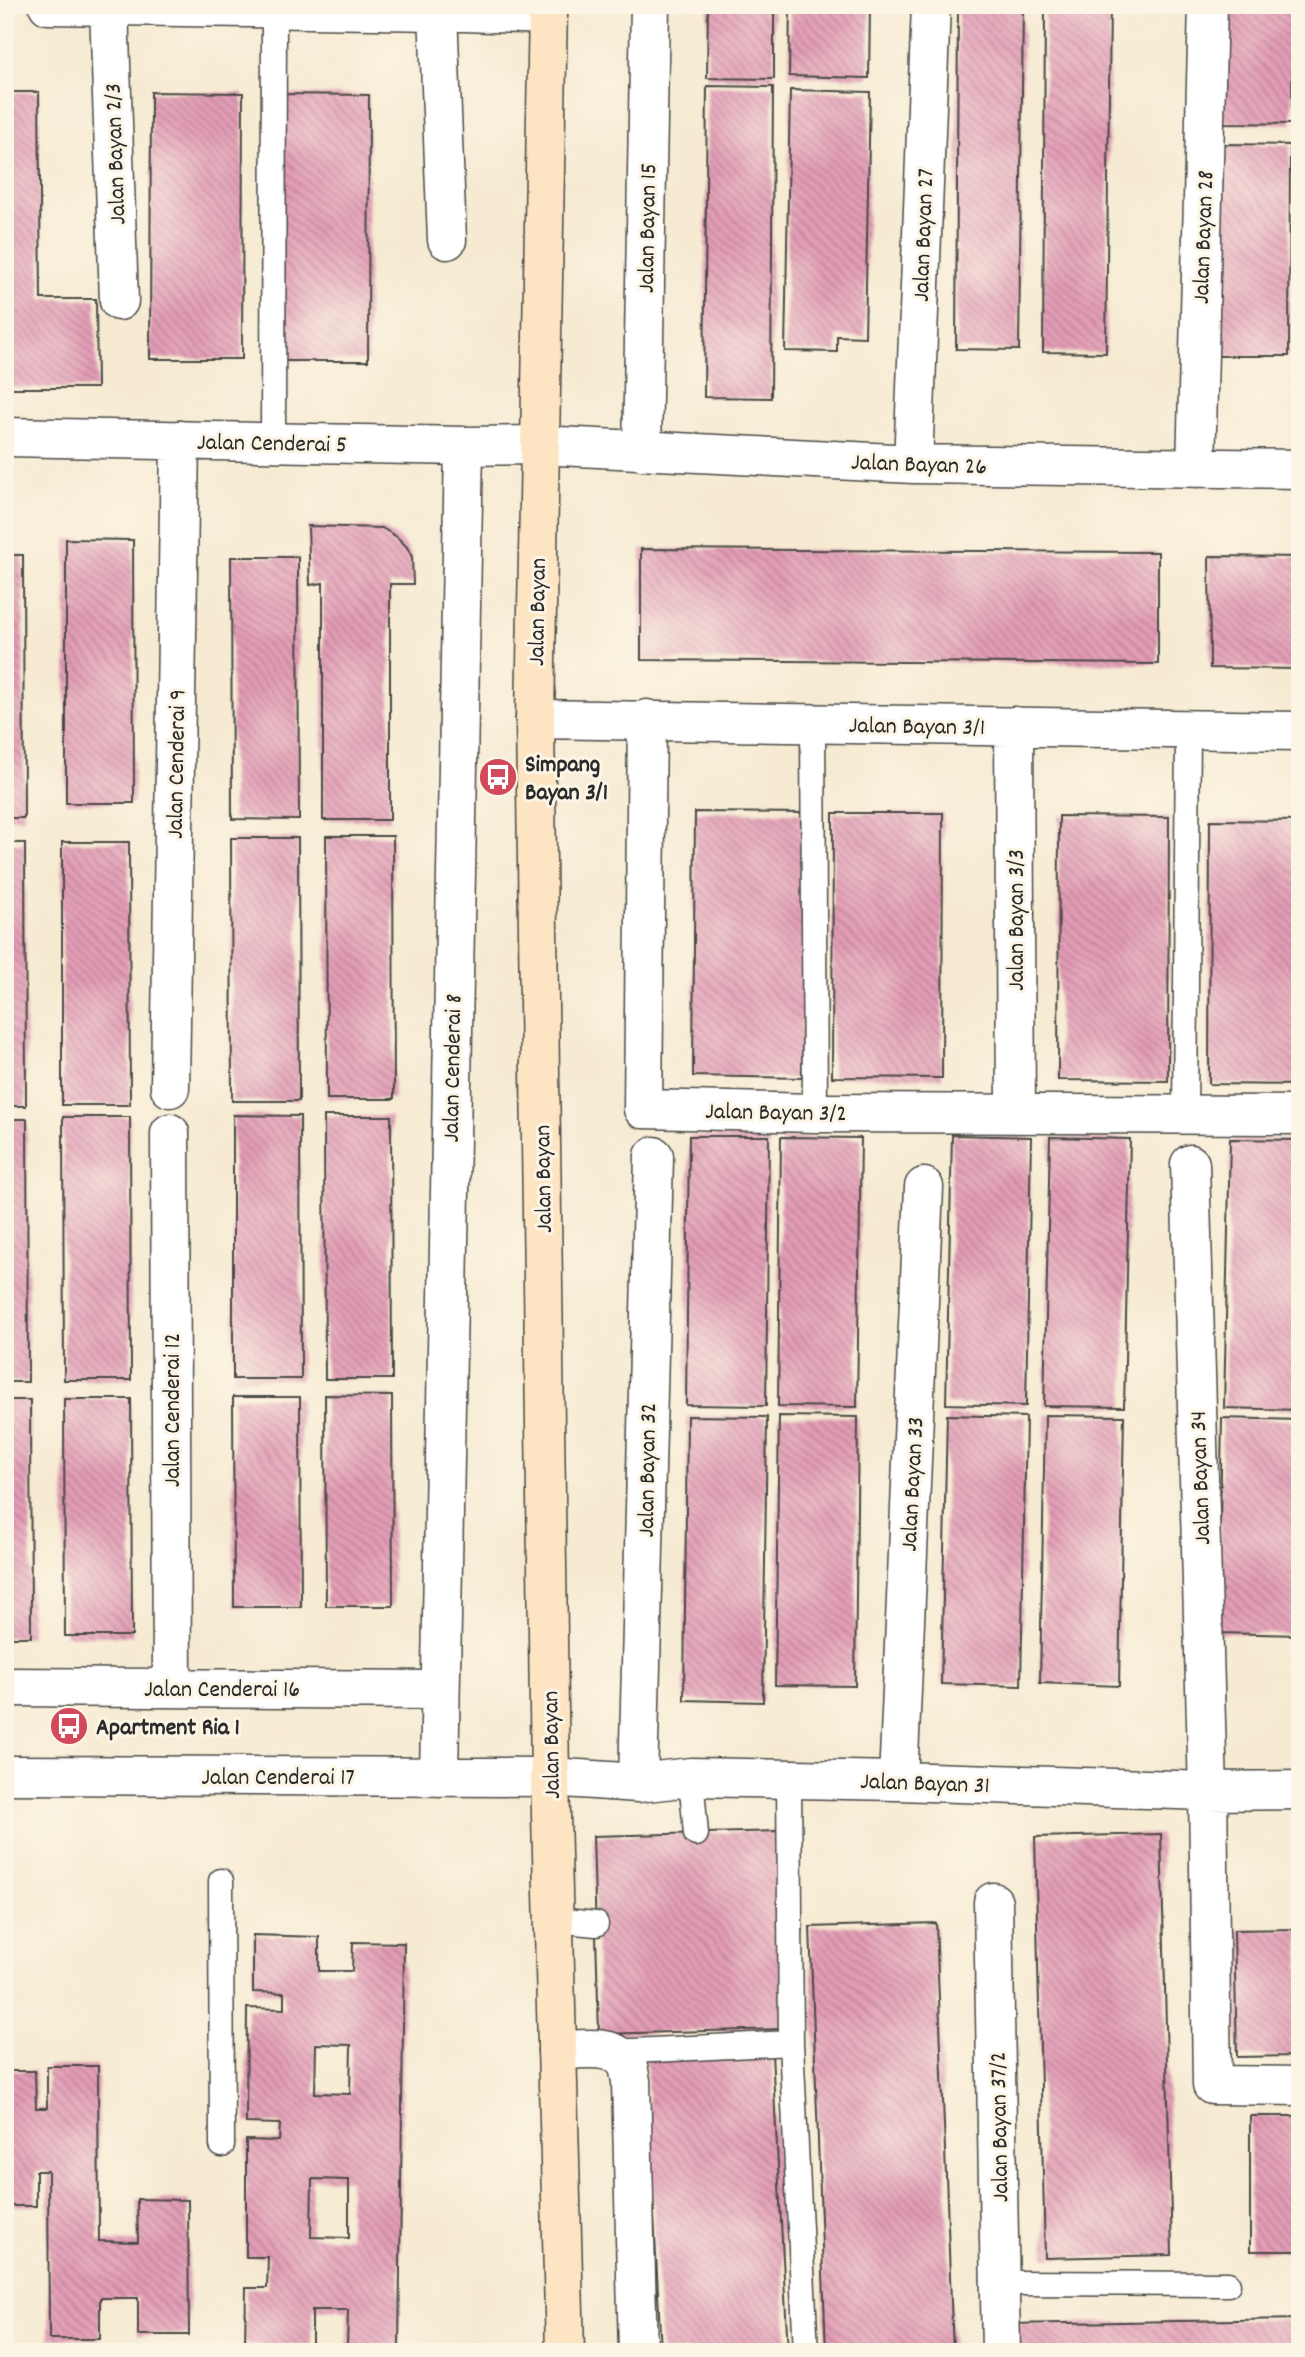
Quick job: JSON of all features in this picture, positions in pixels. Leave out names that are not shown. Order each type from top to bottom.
[{"type":"street","points":[[48,5],[548,10]]},
{"type":"street","name":"Jalan Bayan 15","points":[[642,451],[650,5]]},
{"type":"street","name":"Jalan Bayan 27","points":[[913,464],[932,5]]},
{"type":"street","name":"Jalan Bayan 28","points":[[1196,468],[1208,5]]},
{"type":"street","name":"Jalan Bayan 2/3","points":[[109,6],[119,301]]},
{"type":"street","name":"Jalan Bayan","points":[[548,10],[535,719],[551,1777],[565,2352]]},
{"type":"street","points":[[438,11],[447,240]]},
{"type":"street","name":"Jalan Cenderai 5","points":[[5,437],[538,446]]},
{"type":"street","name":"Jalan Cenderai 9","points":[[170,1088],[180,440]]},
{"type":"street","name":"Jalan Cenderai 8","points":[[439,1777],[464,446]]},
{"type":"street","name":"Jalan Bayan 26","points":[[538,446],[913,464],[1300,469]]},
{"type":"street","name":"Jalan Bayan 3/1","points":[[535,719],[1300,731]]},
{"type":"street","name":"Jalan Bayan 3/2","points":[[647,719],[642,1109],[815,1113],[1300,1115]]},
{"type":"street","name":"Jalan Bayan 3/3","points":[[1014,726],[1016,1114]]},
{"type":"street","name":"Jalan Cenderai 12","points":[[170,1133],[172,1688]]},
{"type":"street","name":"Jalan Bayan 32","points":[[638,1783],[654,1156]]},
{"type":"street","name":"Jalan Bayan 34","points":[[1190,1164],[1208,1791],[1212,2085],[1300,2086]]},
{"type":"street","name":"Jalan Bayan 33","points":[[898,1780],[924,1186]]},
{"type":"street","name":"Jalan Cenderai 16","points":[[5,1687],[439,1690]]},
{"type":"street","name":"Jalan Cenderai 17","points":[[5,1775],[551,1777]]},
{"type":"street","name":"Jalan Bayan 31","points":[[551,1777],[638,1783],[691,1777],[898,1780],[1208,1791],[1300,1790]]},
{"type":"street","name":"Jalan Bayan 37/2","points":[[993,1902],[1001,2352]]},
{"type":"street","points":[[557,2051],[596,2049],[613,2052],[626,2062],[631,2081],[639,2352]]},
{"type":"lane","points":[[273,442],[274,8]]},
{"type":"lane","points":[[813,723],[815,1113]]},
{"type":"lane","points":[[1185,1114],[1188,729]]},
{"type":"lane","points":[[691,1777],[696,1834]]},
{"type":"lane","points":[[789,1779],[791,2043],[806,2352]]},
{"type":"lane","points":[[221,1881],[222,2145]]},
{"type":"lane","points":[[554,1920],[596,1924]]},
{"type":"lane","points":[[613,2052],[791,2043]]},
{"type":"lane","points":[[1001,2283],[1228,2284]]},
{"type":"building","points":[[708,5],[774,5],[774,79],[707,78]]},
{"type":"building","points":[[790,5],[870,5],[869,78],[789,76]]},
{"type":"building","points":[[958,5],[1023,5],[1019,350],[956,349]]},
{"type":"building","points":[[1045,5],[1110,5],[1106,353],[1043,352]]},
{"type":"building","points":[[1223,5],[1293,5],[1292,124],[1222,123]]},
{"type":"building","points":[[707,86],[773,87],[771,398],[704,397]]},
{"type":"building","points":[[790,90],[870,92],[865,337],[837,336],[837,352],[785,351]]},
{"type":"building","points":[[5,92],[39,92],[41,299],[96,299],[97,388],[5,388]]},
{"type":"building","points":[[151,92],[243,93],[242,359],[150,359]]},
{"type":"building","points":[[277,94],[369,95],[368,361],[275,361]]},
{"type":"building","points":[[1220,144],[1290,145],[1289,356],[1218,356]]},
{"type":"building","points":[[308,526],[382,528],[397,537],[412,557],[413,584],[390,584],[390,820],[323,820],[323,583],[310,585]]},
{"type":"building","points":[[66,539],[133,540],[134,803],[66,803]]},
{"type":"building","points":[[641,549],[1158,552],[1158,664],[641,660]]},
{"type":"building","points":[[5,555],[23,555],[24,818],[5,818]]},
{"type":"building","points":[[1209,556],[1300,557],[1300,669],[1210,668]]},
{"type":"building","points":[[231,557],[298,557],[299,820],[232,819]]},
{"type":"building","points":[[695,812],[805,813],[802,1078],[693,1076]]},
{"type":"building","points":[[833,813],[943,813],[942,1078],[832,1077]]},
{"type":"building","points":[[1059,816],[1169,817],[1168,1081],[1058,1080]]},
{"type":"building","points":[[1210,820],[1300,821],[1300,1085],[1209,1084]]},
{"type":"building","points":[[326,836],[393,836],[394,1099],[327,1099]]},
{"type":"building","points":[[231,838],[298,838],[299,1101],[232,1101]]},
{"type":"building","points":[[62,842],[129,842],[130,1105],[62,1105]]},
{"type":"building","points":[[5,843],[25,843],[26,1106],[5,1106]]},
{"type":"building","points":[[233,1115],[300,1116],[301,1379],[233,1379]]},
{"type":"building","points":[[324,1116],[391,1116],[392,1379],[325,1379]]},
{"type":"building","points":[[63,1117],[130,1117],[131,1380],[64,1380]]},
{"type":"building","points":[[5,1119],[27,1119],[28,1382],[5,1382]]},
{"type":"building","points":[[952,1135],[1031,1137],[1026,1406],[946,1404]]},
{"type":"building","points":[[689,1136],[769,1136],[766,1406],[686,1405]]},
{"type":"building","points":[[781,1137],[861,1138],[857,1407],[778,1406]]},
{"type":"building","points":[[1050,1137],[1130,1139],[1124,1407],[1044,1406]]},
{"type":"building","points":[[1230,1139],[1300,1140],[1300,1410],[1224,1408]]},
{"type":"building","points":[[325,1395],[392,1396],[393,1606],[326,1606]]},
{"type":"building","points":[[233,1397],[300,1397],[301,1607],[234,1607]]},
{"type":"building","points":[[64,1399],[131,1399],[132,1636],[65,1636]]},
{"type":"building","points":[[5,1400],[30,1400],[31,1637],[5,1637]]},
{"type":"building","points":[[947,1415],[1026,1417],[1021,1686],[941,1684]]},
{"type":"building","points":[[1045,1415],[1124,1416],[1119,1686],[1040,1683]]},
{"type":"building","points":[[687,1416],[767,1417],[763,1702],[684,1700]]},
{"type":"building","points":[[779,1416],[858,1417],[855,1686],[775,1685]]},
{"type":"building","points":[[1222,1418],[1300,1420],[1298,1635],[1218,1633]]},
{"type":"building","points":[[778,1831],[784,2029],[599,2034],[593,1836]]},
{"type":"building","points":[[1161,1834],[1172,2255],[1045,2258],[1035,1837]]},
{"type":"building","points":[[936,1923],[953,2352],[826,2352],[810,1927]]},
{"type":"building","points":[[1300,1929],[1300,2056],[1237,2057],[1234,1930]]},
{"type":"building","points":[[253,1935],[319,1937],[319,1971],[352,1971],[353,1942],[404,1943],[399,2350],[347,2349],[348,2310],[312,2310],[312,2346],[245,2345],[246,2288],[267,2288],[268,2257],[246,2257],[246,2140],[279,2141],[280,2124],[246,2123],[247,2008],[284,2009],[284,1993],[253,1992]],"holes":[[[316,2044],[351,2045],[350,2094],[315,2093]],[[312,2179],[349,2180],[349,2238],[311,2237]]]},
{"type":"building","points":[[772,2054],[788,2352],[661,2352],[646,2060]]},
{"type":"building","points":[[47,2066],[98,2066],[99,2241],[138,2242],[137,2199],[188,2200],[189,2335],[138,2335],[138,2298],[100,2298],[100,2339],[49,2339],[48,2171],[36,2171],[36,2206],[5,2206],[5,2071],[35,2071],[36,2108],[47,2108]]},
{"type":"building","points":[[1250,2116],[1300,2116],[1300,2251],[1250,2251]]},
{"type":"building","points":[[1300,2319],[1300,2352],[1009,2352],[1008,2324]]},
{"type":"place","name":"Simpang Bayan 3/1","points":[[498,777]]},
{"type":"place","name":"Apartment Ria 1","points":[[69,1726]]}]
